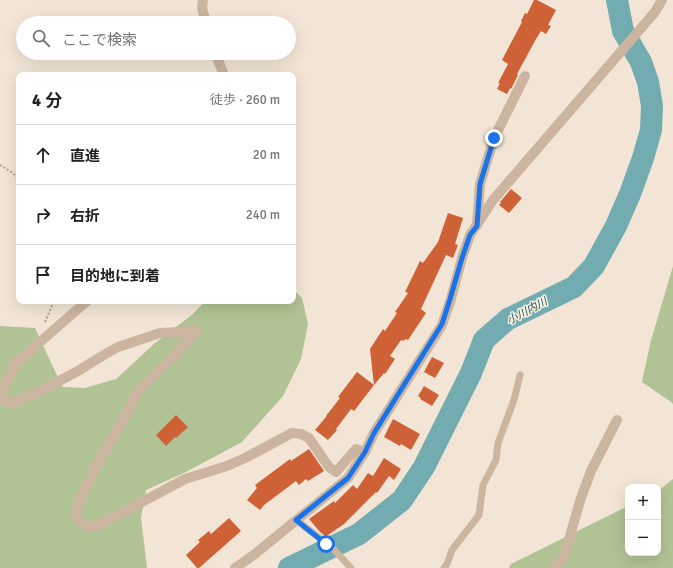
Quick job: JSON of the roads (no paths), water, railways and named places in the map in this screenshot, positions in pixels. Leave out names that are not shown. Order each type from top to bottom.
[{"type":"street","points":[[203,0],[202,8],[204,16]]},
{"type":"street","points":[[235,568],[255,554],[348,478],[365,452],[374,433],[442,324],[470,235],[493,200],[655,12],[662,0]]},
{"type":"street","points":[[218,60],[223,72]]},
{"type":"street","points":[[477,226],[480,184],[494,138],[525,76]]},
{"type":"street","points":[[84,304],[16,363],[0,396],[11,404],[78,371],[118,347],[160,333],[197,331],[138,391],[117,431],[103,453],[79,501],[76,516],[86,526],[100,525],[185,479],[228,466],[292,433],[301,434],[309,438],[329,467],[336,472],[356,449],[365,452]]},
{"type":"street","points":[[555,568],[564,557],[580,501],[591,471],[616,420]]},
{"type":"lane","points":[[444,568],[452,550],[479,515],[483,485],[496,460],[498,443],[514,400],[520,375]]},
{"type":"lane","points":[[296,520],[326,544],[329,544],[350,567]]},
{"type":"waterway","name":"小川内川","points":[[289,568],[359,534],[402,500],[424,467],[471,373],[484,340],[508,319],[574,287],[594,266],[616,226],[630,194],[651,130],[652,106],[648,82],[641,62],[623,31],[617,0]]}]
